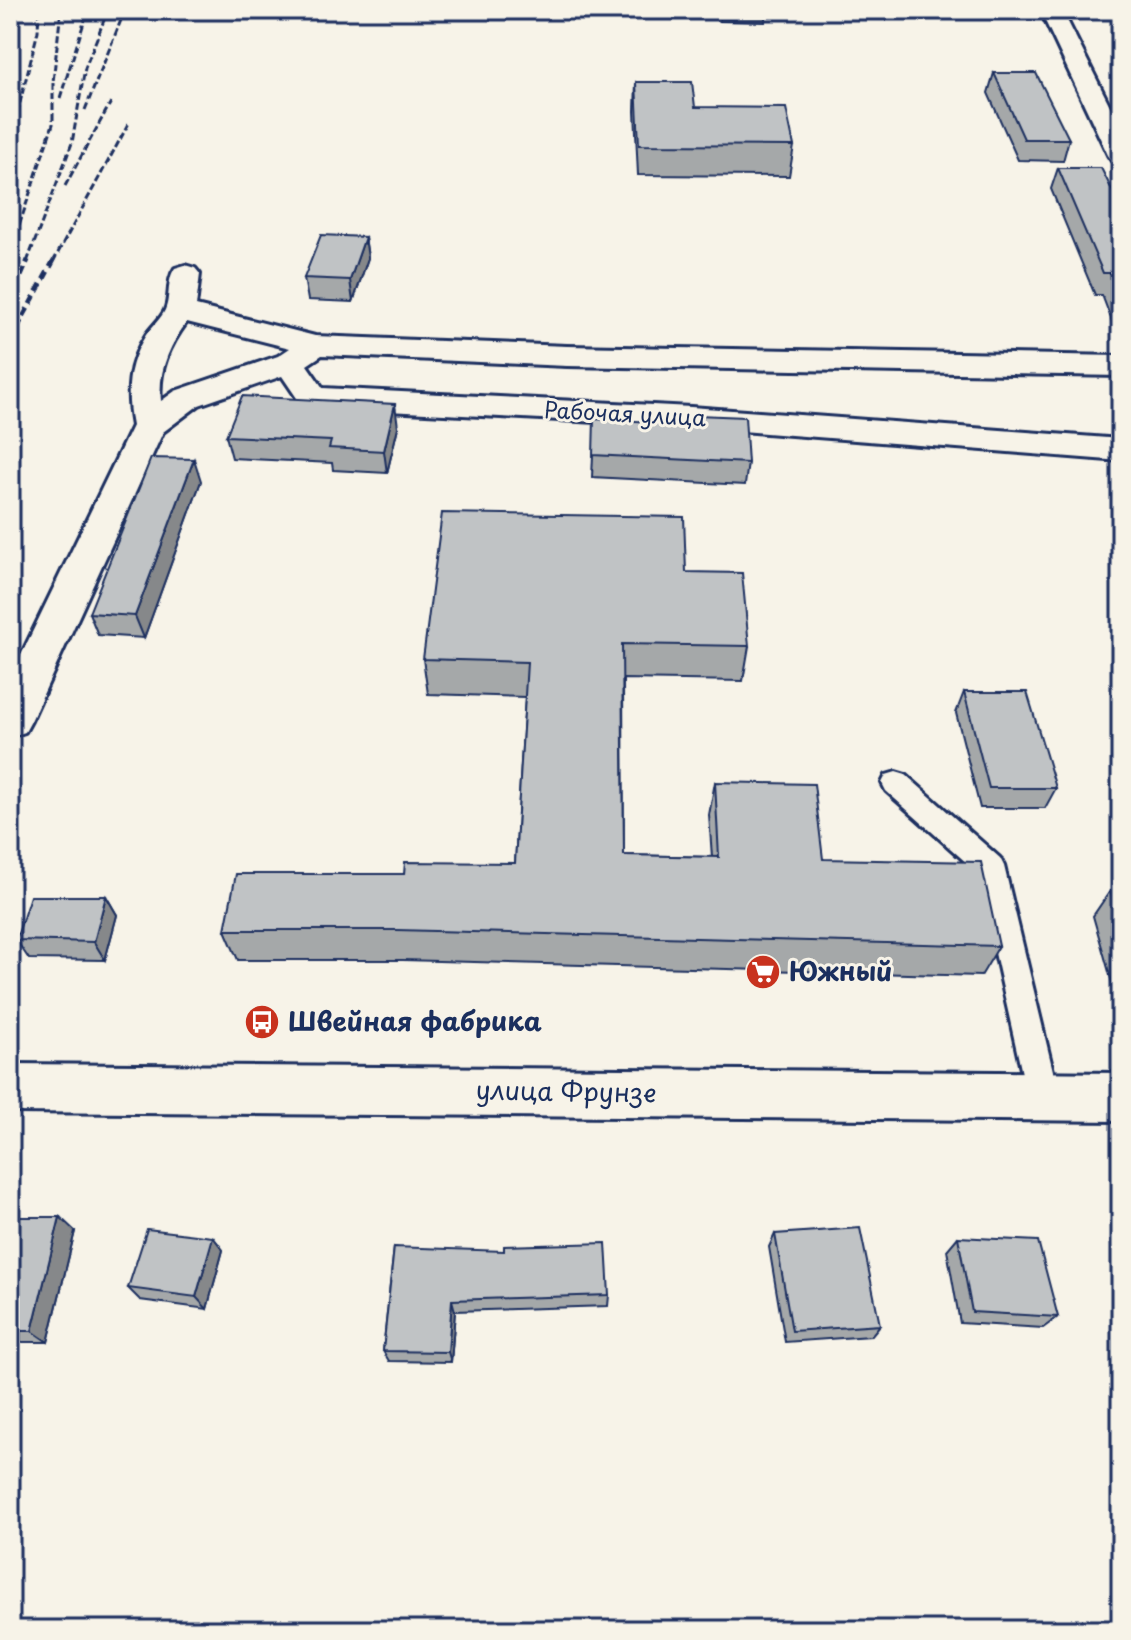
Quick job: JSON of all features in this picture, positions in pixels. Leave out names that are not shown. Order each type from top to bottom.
[{"type":"street","points":[[1051,10],[1121,155]]},
{"type":"street","points":[[1094,100],[1121,107]]},
{"type":"street","points":[[149,426],[143,403],[144,371],[157,337],[180,311],[185,274]]},
{"type":"street","points":[[180,311],[302,354],[1121,366]]},
{"type":"street","points":[[10,721],[149,426],[187,398],[302,354]]},
{"type":"street","name":"Рабочая улица","points":[[302,354],[313,397],[691,417],[1121,450]]},
{"type":"street","name":"улица Фрунзе","points":[[10,1088],[1121,1097]]},
{"type":"lane","points":[[896,783],[990,866],[1043,1096]]},
{"type":"building","points":[[994,73],[1036,73],[1069,139],[1024,139]]},
{"type":"building","points":[[636,82],[692,82],[695,107],[786,108],[794,146],[639,145]]},
{"type":"building","points":[[1058,168],[1101,168],[1121,208],[1121,300],[1111,273],[1103,273]]},
{"type":"building","points":[[321,235],[365,237],[350,280],[304,278]]},
{"type":"building","points":[[242,396],[395,404],[384,451],[329,448],[331,441],[226,436]]},
{"type":"building","points":[[697,415],[745,417],[748,463],[593,455],[594,419],[697,424]]},
{"type":"building","points":[[151,458],[194,459],[135,616],[89,613]]},
{"type":"building","points":[[442,513],[684,517],[686,572],[742,573],[749,646],[622,644],[624,855],[719,857],[715,782],[814,784],[823,859],[981,862],[999,946],[397,930],[225,930],[236,874],[404,874],[405,862],[515,863],[527,662],[423,659]]},
{"type":"building","points":[[964,692],[1027,692],[1056,788],[989,788]]},
{"type":"building","points":[[1110,891],[1121,891],[1121,927]]},
{"type":"building","points":[[30,896],[106,896],[94,942],[16,940]]},
{"type":"building","points":[[10,1217],[60,1217],[32,1331],[10,1331]]},
{"type":"building","points":[[860,1228],[880,1325],[792,1331],[775,1234]]},
{"type":"building","points":[[147,1229],[213,1237],[196,1297],[128,1288]]},
{"type":"building","points":[[958,1237],[1038,1241],[1058,1317],[972,1312]]},
{"type":"building","points":[[606,1243],[609,1295],[452,1300],[448,1352],[383,1351],[394,1247],[504,1251],[504,1246]]},
{"type":"railway","points":[[10,142],[38,31],[39,10]]},
{"type":"railway","points":[[10,253],[53,124],[53,82],[61,10]]},
{"type":"railway","points":[[60,98],[88,10]]},
{"type":"railway","points":[[27,262],[72,143],[85,68],[108,10]]},
{"type":"railway","points":[[85,110],[125,10]]},
{"type":"railway","points":[[65,186],[111,102]]},
{"type":"railway","points":[[53,262],[129,123]]},
{"type":"railway","points":[[10,302],[28,260]]},
{"type":"railway","points":[[10,341],[54,260]]},
{"type":"place","name":"Южный","points":[[763,972]]},
{"type":"place","name":"Швейная фабрика","points":[[262,1022]]}]
